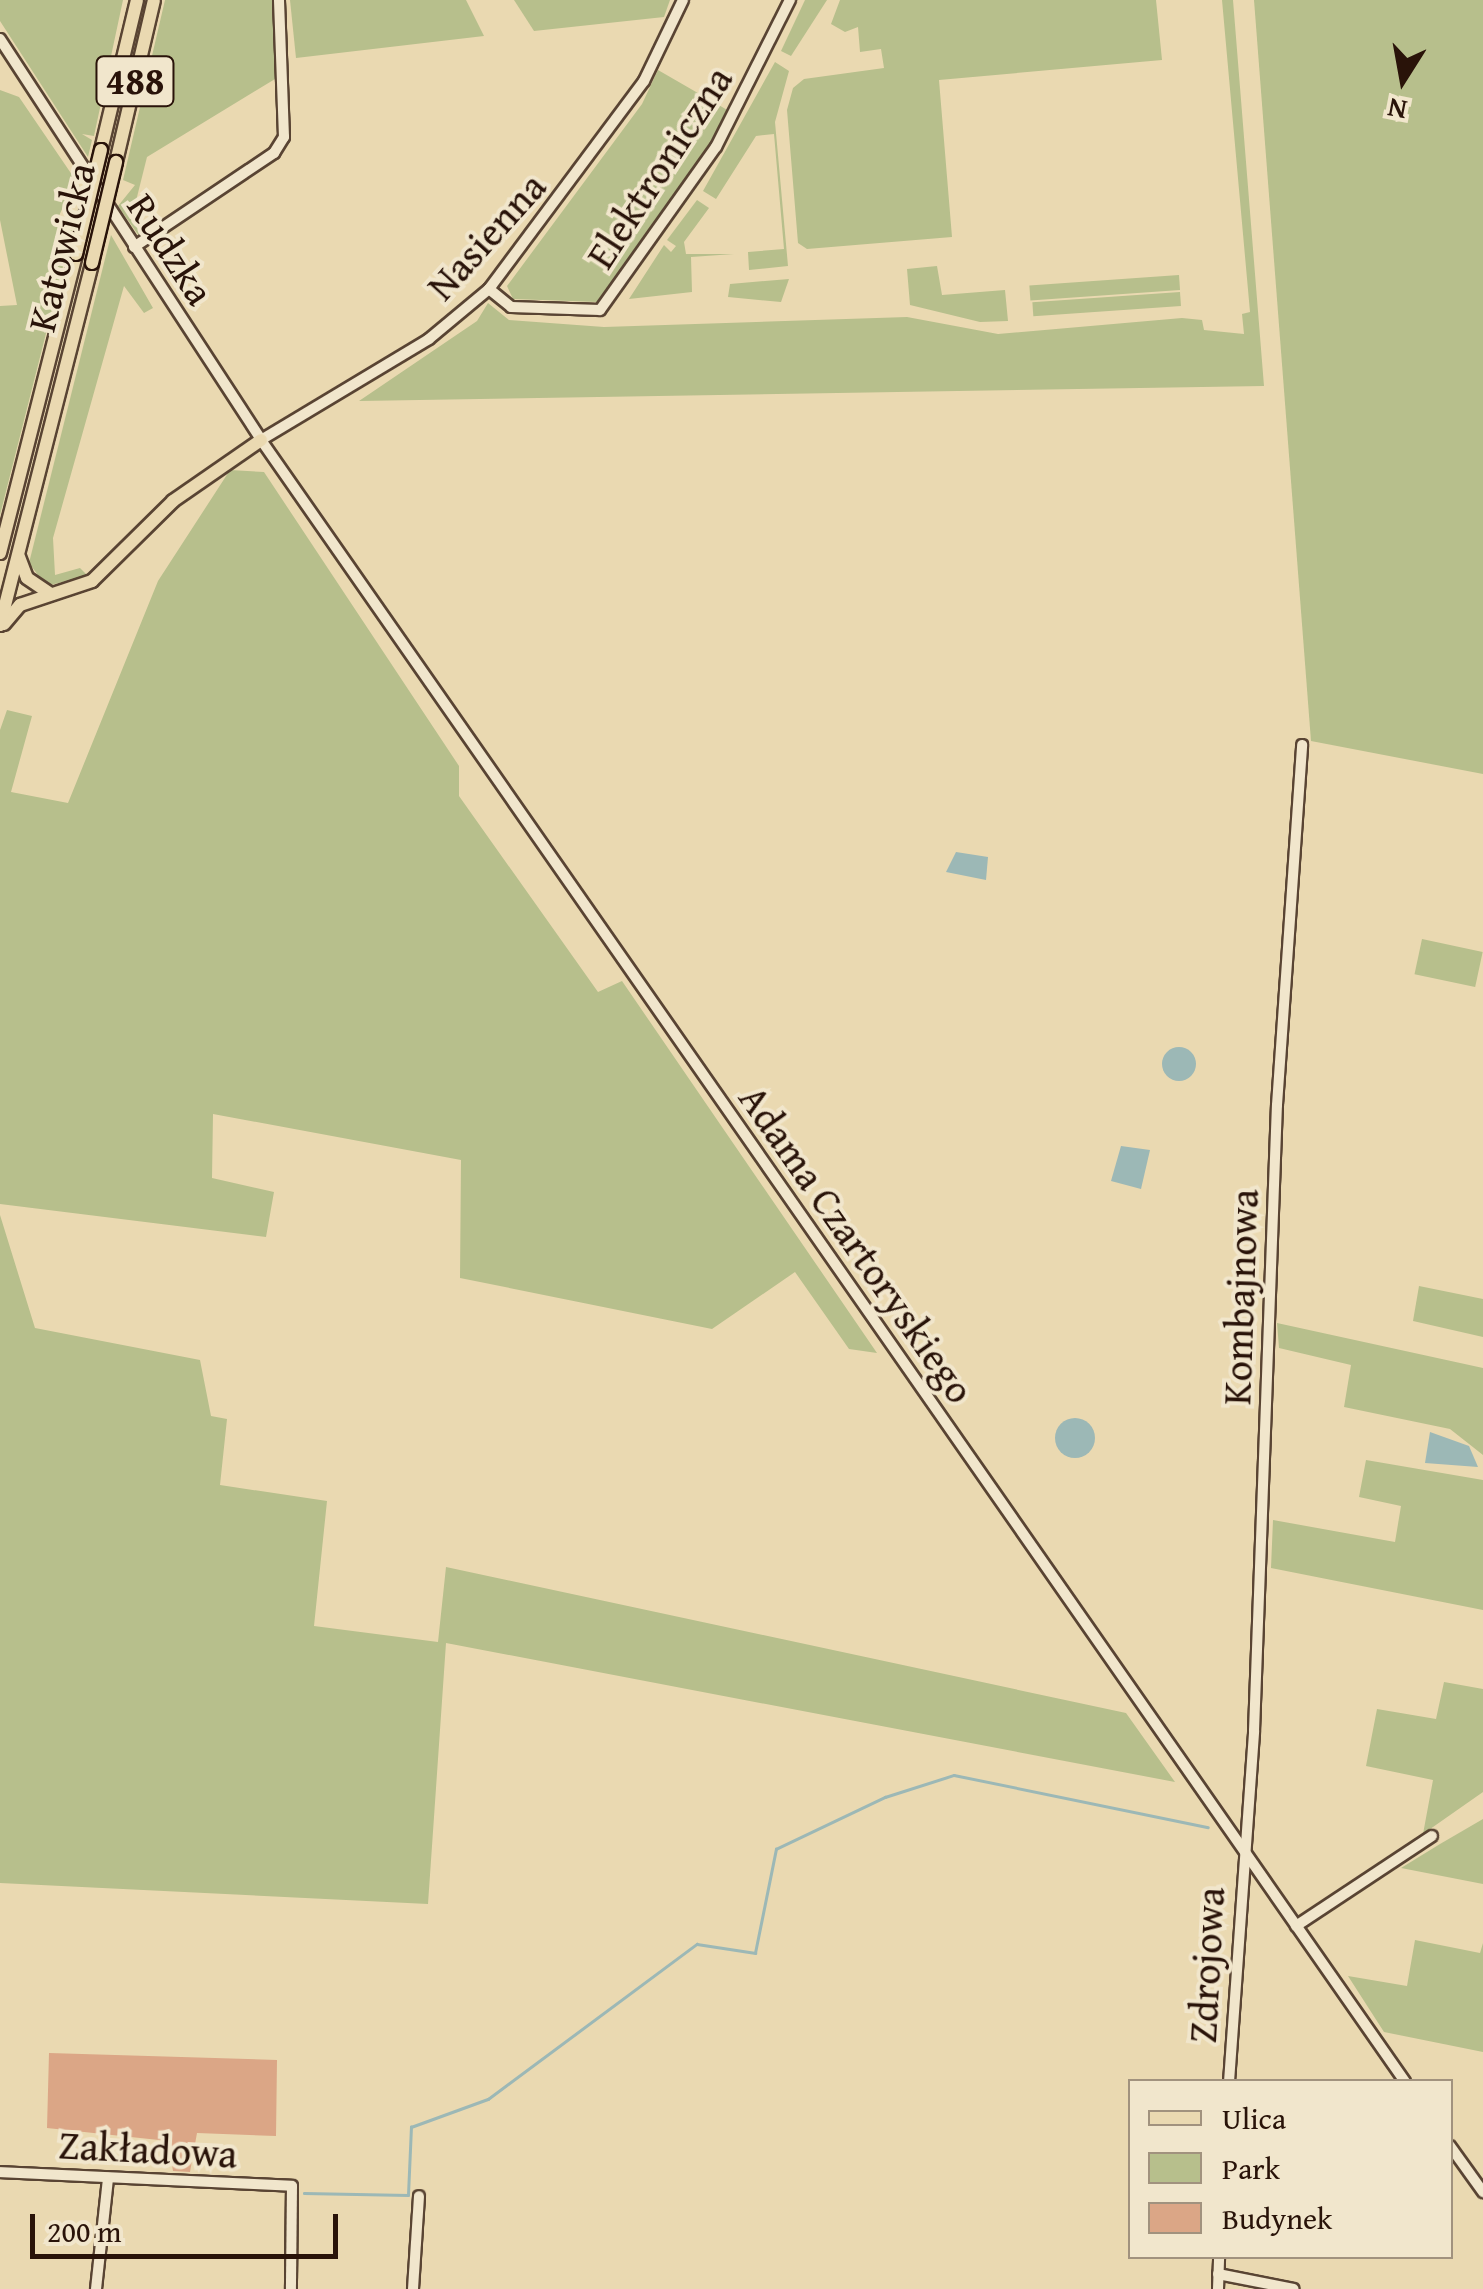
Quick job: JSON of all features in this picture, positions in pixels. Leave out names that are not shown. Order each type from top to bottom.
[{"type":"main road","points":[[111,109],[129,0]]},
{"type":"main road","name":"Katowicka","points":[[0,552],[137,0]]},
{"type":"main road","name":"Katowicka","points":[[0,627],[154,0]]},
{"type":"main road","points":[[0,627],[20,605],[92,581],[173,502],[261,440]]},
{"type":"main road","points":[[18,552],[27,578],[51,594]]},
{"type":"street","points":[[134,247],[274,153],[284,136],[279,0]]},
{"type":"street","name":"Nasienna","points":[[261,440],[428,339],[488,289],[633,97],[683,0]]},
{"type":"street","name":"Elektroniczna","points":[[488,289],[511,307],[600,310],[716,147],[790,0]]},
{"type":"street","name":"Rudzka","points":[[0,38],[261,440]]},
{"type":"street","name":"Adama Czartoryskiego","points":[[261,440],[1403,2079]]},
{"type":"street","name":"Kombajnowa","points":[[1245,1852],[1277,1105],[1302,744]]},
{"type":"street","points":[[1296,1926],[1432,1836]]},
{"type":"street","name":"Zdrojowa","points":[[1229,2079],[1245,1852]]},
{"type":"street","points":[[1453,2150],[1483,2192]]},
{"type":"street","name":"Zakładowa","points":[[0,2172],[292,2186],[291,2289]]},
{"type":"street","points":[[96,2289],[108,2178]]},
{"type":"street","points":[[413,2289],[419,2196]]},
{"type":"street","points":[[1218,2289],[1219,2259]]},
{"type":"street","points":[[1218,2274],[1294,2289]]},
{"type":"green space","points":[[0,0],[123,0],[94,136],[82,134],[92,140],[88,157],[0,21]]},
{"type":"green space","points":[[165,0],[273,0],[280,76],[147,157],[133,213],[147,231],[139,236],[118,206],[135,185],[123,180]]},
{"type":"green space","points":[[290,0],[466,0],[484,36],[296,58]]},
{"type":"green space","points":[[514,0],[670,0],[664,17],[534,31]]},
{"type":"green space","points":[[805,0],[827,0],[791,56],[781,51]]},
{"type":"green space","points":[[840,0],[1156,0],[1162,60],[939,80],[952,237],[807,249],[798,243],[787,110],[793,88],[804,79],[884,68],[881,49],[860,52],[858,27],[845,32],[831,24]]},
{"type":"green space","points":[[1222,0],[1233,0],[1264,386],[359,401],[477,321],[488,303],[509,320],[604,327],[907,317],[998,334],[1182,318],[1202,320],[1204,330],[1244,334],[1242,314],[1250,312]]},
{"type":"green space","points":[[1254,0],[1483,0],[1483,774],[1311,741]]},
{"type":"green space","points":[[775,62],[789,71],[775,122],[788,266],[749,270],[748,252],[784,249],[774,134],[756,136],[716,199],[703,191]]},
{"type":"green space","points":[[658,70],[729,111],[699,160],[597,302],[513,299],[507,286],[642,104]]},
{"type":"green space","points":[[0,90],[19,97],[81,188],[76,205],[63,207],[58,218],[74,223],[0,515],[0,306],[17,305],[0,220]]},
{"type":"green space","points":[[697,200],[709,208],[684,242],[686,254],[734,254],[691,257],[692,292],[629,299],[664,245],[671,252],[676,246],[667,240]]},
{"type":"green space","points":[[111,235],[153,308],[144,313],[124,286],[53,538],[55,575],[80,568],[88,576],[46,586],[29,563]]},
{"type":"green space","points":[[937,266],[942,295],[1005,290],[1008,321],[980,322],[910,305],[907,269]]},
{"type":"green space","points":[[1179,275],[1180,290],[1030,300],[1029,285]]},
{"type":"green space","points":[[789,279],[781,302],[728,297],[730,284]]},
{"type":"green space","points":[[1180,292],[1181,306],[1033,316],[1032,302]]},
{"type":"green space","points":[[230,470],[264,472],[459,766],[459,796],[598,992],[622,981],[877,1353],[849,1349],[795,1272],[712,1329],[460,1278],[461,1160],[213,1114],[212,1178],[274,1192],[266,1237],[0,1204],[0,730],[7,710],[32,716],[11,792],[68,803],[158,581]]},
{"type":"green space","points":[[1422,939],[1483,952],[1475,987],[1415,974]]},
{"type":"green space","points":[[0,1215],[35,1328],[200,1360],[211,1416],[227,1419],[220,1485],[327,1501],[314,1626],[438,1642],[446,1567],[1126,1713],[1175,1782],[446,1643],[428,1904],[0,1883]]},
{"type":"green space","points":[[1419,1286],[1483,1299],[1483,1337],[1413,1321]]},
{"type":"green space","points":[[1277,1323],[1483,1368],[1483,1455],[1450,1429],[1344,1407],[1351,1365],[1279,1348]]},
{"type":"green space","points":[[1366,1460],[1483,1480],[1483,1610],[1271,1568],[1273,1520],[1395,1542],[1401,1506],[1359,1497]]},
{"type":"green space","points":[[1444,1682],[1483,1689],[1483,1792],[1423,1834],[1433,1780],[1366,1766],[1377,1709],[1436,1719]]},
{"type":"green space","points":[[1483,1819],[1483,1884],[1401,1868],[1440,1844]]},
{"type":"green space","points":[[1415,1940],[1480,1953],[1483,1943],[1483,2052],[1384,2032],[1348,1976],[1407,1986]]},
{"type":"water","points":[[956,852],[988,857],[986,880],[946,872]]},
{"type":"water","points":[[1179,1047],[1191,1052],[1196,1064],[1191,1076],[1179,1081],[1167,1076],[1162,1064],[1167,1052]]},
{"type":"water","points":[[1121,1146],[1150,1150],[1141,1189],[1111,1181]]},
{"type":"water","points":[[1075,1418],[1089,1424],[1095,1438],[1089,1452],[1075,1458],[1061,1452],[1055,1438],[1061,1424]]},
{"type":"water","points":[[1430,1432],[1469,1446],[1478,1467],[1425,1463]]},
{"type":"building","points":[[49,2053],[277,2060],[276,2136],[197,2133],[190,2172],[173,2171],[168,2141],[47,2128]]},
{"type":"waterway","points":[[304,2193],[408,2195],[411,2127],[488,2099],[697,1944],[755,1953],[776,1849],[885,1797],[954,1775],[1208,1827]]}]
